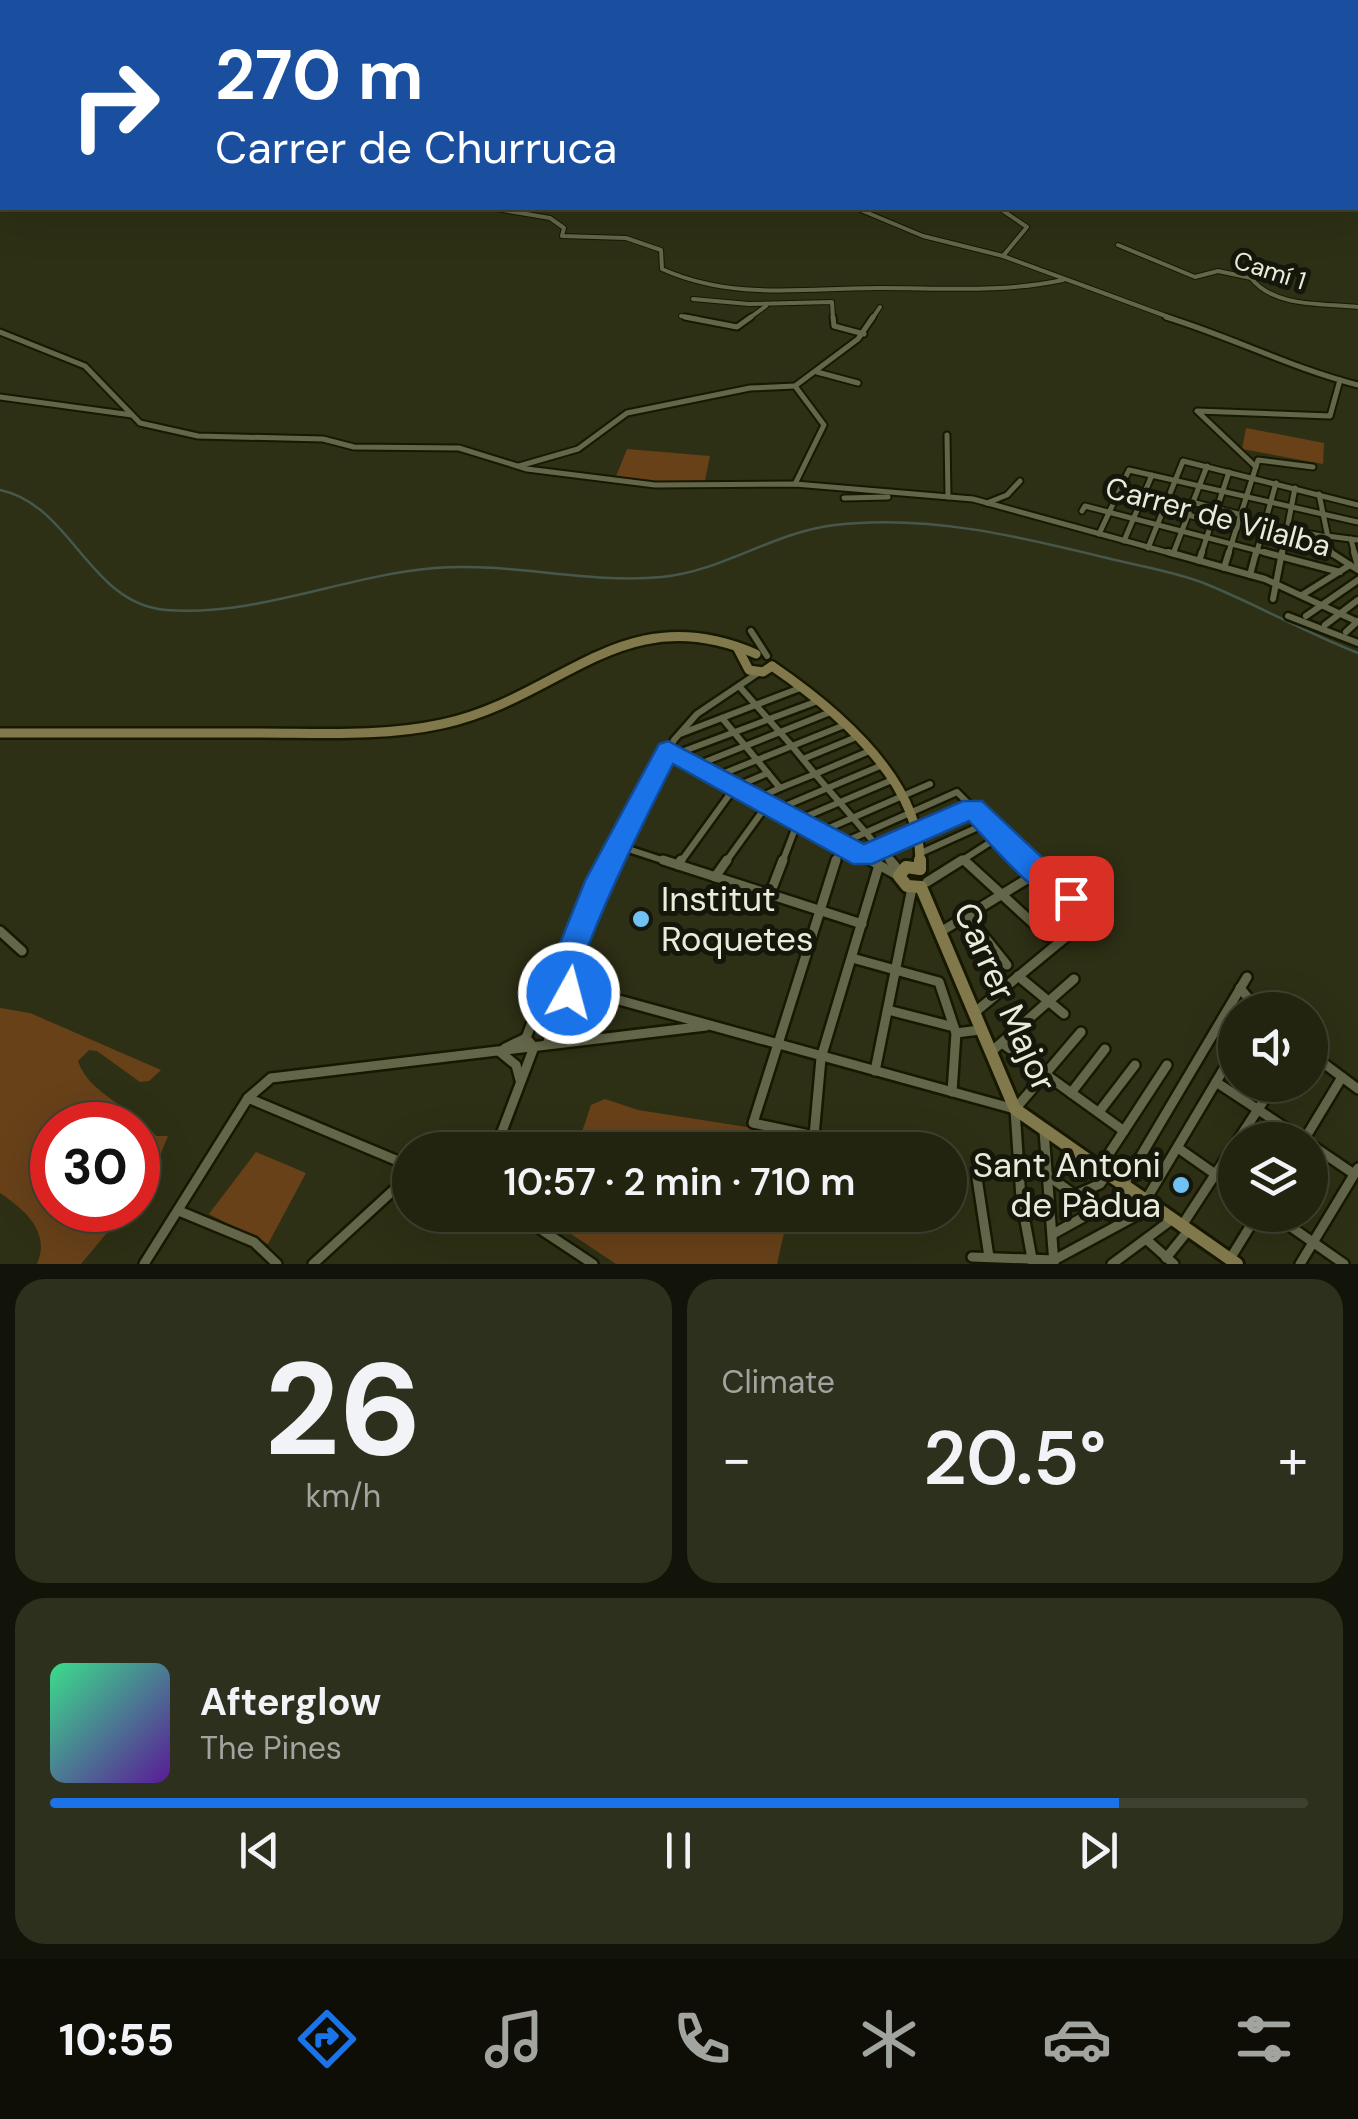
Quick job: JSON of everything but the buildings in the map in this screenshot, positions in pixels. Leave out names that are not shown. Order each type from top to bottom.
[{"type":"street","points":[[502,210],[553,219],[564,229],[560,236],[635,240],[661,250],[660,265],[664,271],[708,285],[806,292],[878,288],[999,293],[1064,280]]},
{"type":"street","points":[[861,210],[923,236],[1003,256],[1229,336],[1299,370],[1358,385]]},
{"type":"street","points":[[1002,210],[1027,228],[1003,256]]},
{"type":"street","name":"Camí 1","points":[[1118,245],[1195,276],[1218,271],[1251,278],[1256,287],[1274,295],[1358,307]]},
{"type":"street","points":[[693,300],[834,302],[834,326],[864,334]]},
{"type":"street","points":[[680,316],[737,327],[768,304]]},
{"type":"street","points":[[518,467],[580,448],[626,413],[738,390],[795,386],[864,334],[880,307]]},
{"type":"street","points":[[0,332],[85,366],[140,423],[198,436],[323,439],[354,447],[458,448],[518,467],[674,486],[795,484],[948,497],[1250,575],[1358,621],[1346,632]]},
{"type":"street","points":[[816,372],[858,382]]},
{"type":"street","points":[[1256,467],[1197,411],[1330,416],[1340,380]]},
{"type":"street","points":[[795,386],[824,423],[795,484]]},
{"type":"street","points":[[0,397],[133,416]]},
{"type":"street","points":[[947,435],[948,497]]},
{"type":"street","points":[[1224,568],[1256,467],[1263,459],[1312,467]]},
{"type":"street","points":[[1148,548],[1183,461],[1358,506]]},
{"type":"street","points":[[1173,554],[1207,466]]},
{"type":"street","points":[[1099,534],[1129,470],[1324,518],[1358,522]]},
{"type":"street","points":[[1217,508],[1228,472]]},
{"type":"street","points":[[1124,541],[1152,475]]},
{"type":"street","points":[[986,504],[1007,495],[1020,481]]},
{"type":"street","points":[[1250,575],[1276,483]]},
{"type":"street","points":[[1273,599],[1295,488]]},
{"type":"street","points":[[1120,490],[1190,508],[1217,508],[1239,521]]},
{"type":"street","points":[[1319,494],[1332,554]]},
{"type":"street","points":[[844,498],[899,495]]},
{"type":"street","points":[[1190,508],[1212,521],[1239,521],[1289,532],[1354,539],[1356,567]]},
{"type":"street","name":"Carrer de Vilalba","points":[[1074,528],[1083,510],[1110,512],[1340,572]]},
{"type":"street","points":[[1199,561],[1212,521]]},
{"type":"street","points":[[1289,532],[1356,567]]},
{"type":"street","points":[[1301,595],[1356,567]]},
{"type":"street","points":[[1306,616],[1358,580]]},
{"type":"street","points":[[1325,625],[1358,600]]},
{"type":"street","points":[[1288,616],[1358,642]]},
{"type":"street","points":[[751,631],[759,661]]},
{"type":"street","points":[[0,732],[366,733],[420,729],[491,708],[622,642],[675,634],[735,645],[796,684],[854,738],[904,796],[919,832],[923,852],[920,868],[906,867],[900,874]]},
{"type":"street","points":[[494,1051],[526,1038],[543,993],[567,963],[616,845],[672,752],[678,735],[686,724],[741,685],[759,661]]},
{"type":"street","points":[[678,735],[756,705],[796,684]]},
{"type":"street","points":[[741,685],[900,874]]},
{"type":"street","points":[[672,752],[815,702]]},
{"type":"street","points":[[696,765],[828,713]]},
{"type":"street","points":[[721,718],[780,788]]},
{"type":"street","points":[[716,776],[842,726]]},
{"type":"street","points":[[803,760],[854,738]]},
{"type":"street","points":[[672,752],[920,886]]},
{"type":"street","points":[[756,798],[867,752]]},
{"type":"street","points":[[777,810],[880,766]]},
{"type":"street","points":[[678,864],[735,787],[768,773]]},
{"type":"street","points":[[770,894],[802,819],[892,780]]},
{"type":"street","points":[[816,831],[930,784]]},
{"type":"street","points":[[840,844],[957,792],[1037,873],[1081,907]]},
{"type":"street","points":[[715,877],[767,804]]},
{"type":"street","points":[[862,856],[972,808]]},
{"type":"street","points":[[923,852],[987,823]]},
{"type":"street","points":[[876,1071],[896,970],[920,886],[1000,836]]},
{"type":"street","points":[[840,844],[826,912],[774,1044],[754,1122],[814,1136],[821,1058],[879,865]]},
{"type":"street","points":[[616,845],[862,924]]},
{"type":"street","points":[[964,860],[1047,936]]},
{"type":"street","name":"Carrer Major","points":[[920,868],[920,886],[1016,1109],[1233,1262]]},
{"type":"street","points":[[941,931],[1037,873]]},
{"type":"street","points":[[1071,898],[1094,880]]},
{"type":"street","points":[[967,916],[1007,965]]},
{"type":"street","points":[[973,1014],[1078,926]]},
{"type":"street","points":[[0,931],[22,951]]},
{"type":"street","points":[[852,958],[938,982],[954,1030],[952,1092]]},
{"type":"street","points":[[546,1046],[574,991],[567,963]]},
{"type":"street","points":[[1018,976],[1064,1014]]},
{"type":"street","points":[[1052,1234],[1118,1198],[1248,977]]},
{"type":"street","points":[[990,1053],[1074,979]]},
{"type":"street","points":[[552,986],[657,1010],[1016,1109]]},
{"type":"street","points":[[1240,988],[1243,992]]},
{"type":"street","points":[[650,1032],[662,1023],[657,1010]]},
{"type":"street","points":[[888,1010],[954,1030],[980,1030]]},
{"type":"street","points":[[144,1264],[248,1098],[271,1078],[706,1026]]},
{"type":"street","points":[[1032,1262],[1021,1199],[1016,1109],[1081,1032]]},
{"type":"street","points":[[526,1038],[534,1047]]},
{"type":"street","points":[[1002,1043],[1124,1131]]},
{"type":"street","points":[[502,1132],[534,1047]]},
{"type":"street","points":[[1072,1093],[1105,1049]]},
{"type":"street","points":[[494,1051],[514,1061],[520,1084]]},
{"type":"street","points":[[1099,1112],[1136,1065]]},
{"type":"street","points":[[1048,1176],[1075,1195],[1100,1184],[1102,1172],[1124,1131],[1167,1065]]},
{"type":"street","points":[[1328,1066],[1358,1089]]},
{"type":"street","points":[[1316,1122],[1342,1077]]},
{"type":"street","points":[[972,1257],[1054,1262],[1137,1215],[1218,1079]]},
{"type":"street","points":[[1216,1082],[1277,1122]]},
{"type":"street","points":[[248,1098],[392,1158]]},
{"type":"street","points":[[1249,1122],[1263,1102]]},
{"type":"street","points":[[1044,1130],[1054,1262]]},
{"type":"street","points":[[1178,1148],[1218,1176]]},
{"type":"street","points":[[1300,1264],[1357,1173],[1328,1155]]},
{"type":"street","points":[[1147,1240],[1170,1261],[1179,1227],[1218,1169]]},
{"type":"street","points":[[977,1178],[988,1258]]},
{"type":"street","points":[[312,1264],[392,1190]]},
{"type":"street","points":[[179,1211],[254,1242],[277,1264]]},
{"type":"street","points":[[1112,1264],[1147,1240],[1179,1227]]},
{"type":"street","points":[[545,1232],[593,1264]]},
{"type":"street","points":[[1233,1262],[1248,1232]]},
{"type":"street","points":[[1298,1232],[1344,1264]]},
{"type":"street","points":[[1136,1249],[1136,1264]]},
{"type":"shaded area","points":[[1246,428],[1324,443],[1323,464],[1242,449]]},
{"type":"shaded area","points":[[627,449],[710,456],[704,485],[615,479]]},
{"type":"shaded area","points":[[0,1008],[30,1013],[161,1070],[149,1081],[140,1082],[97,1051],[89,1050],[78,1061],[84,1073],[116,1102],[30,1102],[30,1219],[0,1193]]},
{"type":"shaded area","points":[[605,1099],[638,1110],[770,1132],[582,1132],[591,1105]]},
{"type":"shaded area","points":[[160,1136],[168,1136],[160,1156]]},
{"type":"shaded area","points":[[256,1152],[306,1173],[268,1244],[209,1214]]},
{"type":"shaded area","points":[[38,1232],[108,1232],[81,1264],[37,1264],[41,1242]]},
{"type":"shaded area","points":[[568,1232],[784,1232],[777,1264],[616,1264]]},
{"type":"waterway","points":[[0,490],[25,499],[45,514],[118,591],[140,604],[166,610],[268,602],[368,578],[435,568],[492,568],[605,578],[662,577],[706,567],[813,529],[870,522],[905,523],[1009,536],[1183,576],[1358,653]]},
{"type":"place","name":"Institut Roquetes","points":[[641,919]]},
{"type":"place","name":"Sant Antoni de Pàdua","points":[[1181,1185]]},
{"type":"route","points":[[569,993],[567,963],[599,881],[668,750],[862,856],[972,808],[1037,873],[1071,898]]}]
